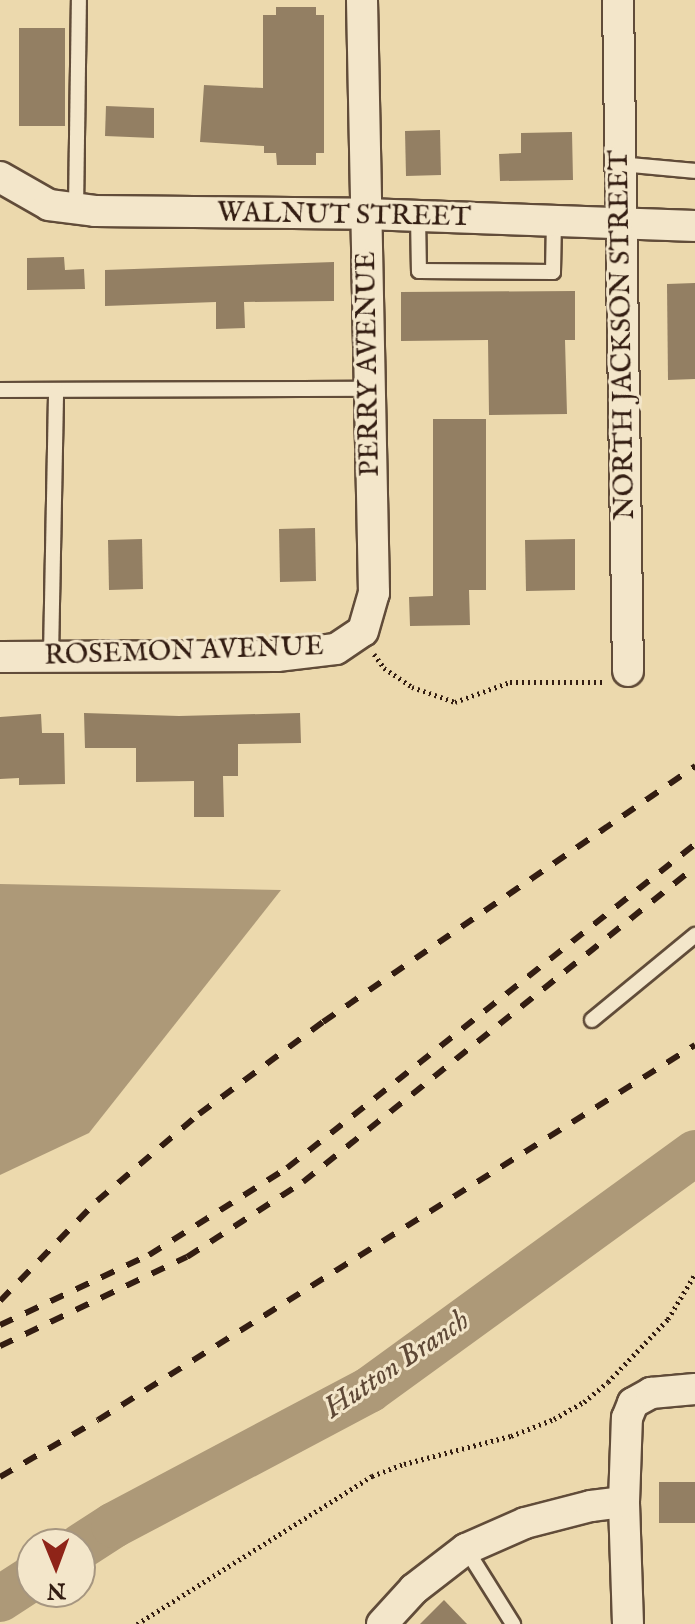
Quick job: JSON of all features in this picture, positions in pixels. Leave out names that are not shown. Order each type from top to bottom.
[{"type":"street","name":"PERRY AVENUE","points":[[362,0],[374,593],[362,632]]},
{"type":"street","name":"NORTH JACKSON STREET","points":[[618,0],[628,671]]},
{"type":"street","name":"WALNUT STREET","points":[[0,177],[49,205],[76,209],[367,214],[695,226]]},
{"type":"street","name":"ROSEMON AVENUE","points":[[0,657],[277,656],[336,649],[362,632]]},
{"type":"street","points":[[628,1624],[624,1435],[633,1403],[651,1393],[695,1389]]},
{"type":"street","points":[[382,1624],[414,1589],[466,1549],[525,1523],[591,1506],[624,1502]]},
{"type":"lane","points":[[76,209],[79,0]]},
{"type":"lane","points":[[620,164],[695,171]]},
{"type":"lane","points":[[418,216],[419,271],[553,272],[554,221]]},
{"type":"lane","points":[[0,390],[369,389]]},
{"type":"lane","points":[[51,656],[56,390]]},
{"type":"lane","points":[[592,1020],[695,935]]},
{"type":"lane","points":[[466,1549],[513,1624]]},
{"type":"path","points":[[362,632],[384,668],[412,687],[455,702],[510,682],[623,682],[628,671]]},
{"type":"path","points":[[137,1624],[372,1476],[404,1464],[511,1436],[554,1419],[584,1402],[608,1382],[668,1319],[695,1274]]},
{"type":"shaded area","points":[[0,884],[281,890],[89,1133],[0,1175]]},
{"type":"building","points":[[276,7],[316,7],[316,15],[324,15],[324,153],[316,153],[316,165],[277,165],[276,153],[264,153],[264,146],[200,142],[204,85],[263,88],[263,15],[276,15]]},
{"type":"building","points":[[19,28],[65,28],[65,126],[19,126]]},
{"type":"building","points":[[106,106],[154,108],[154,138],[105,136]]},
{"type":"building","points":[[440,130],[441,175],[406,176],[405,131]]},
{"type":"building","points":[[572,132],[573,180],[500,181],[499,154],[521,153],[521,133]]},
{"type":"building","points":[[64,257],[65,270],[84,269],[85,289],[27,290],[27,258]]},
{"type":"building","points":[[334,262],[334,301],[244,302],[245,328],[216,329],[216,302],[105,306],[105,270]]},
{"type":"building","points":[[695,283],[695,379],[668,380],[667,284]]},
{"type":"building","points":[[575,291],[575,340],[565,340],[567,414],[489,415],[488,340],[401,341],[401,292]]},
{"type":"building","points":[[433,419],[486,419],[486,590],[469,590],[470,625],[410,626],[409,597],[433,596]]},
{"type":"building","points":[[315,528],[316,581],[280,582],[279,529]]},
{"type":"building","points":[[142,539],[143,589],[109,590],[108,540]]},
{"type":"building","points":[[575,539],[575,590],[526,591],[525,540]]},
{"type":"building","points":[[84,713],[179,716],[300,713],[301,743],[238,744],[238,776],[223,776],[224,817],[194,817],[194,781],[136,782],[136,748],[85,748]]},
{"type":"building","points":[[41,714],[42,733],[64,733],[65,784],[19,785],[19,778],[0,779],[0,717]]},
{"type":"building","points":[[659,1482],[695,1482],[695,1523],[659,1523]]},
{"type":"building","points":[[444,1600],[467,1624],[420,1624]]},
{"type":"waterway","name":"Hutton Branch","points":[[96,1537],[369,1390],[695,1153]]},
{"type":"waterway","name":"Hutton Branch","points":[[0,1599],[16,1588]]},
{"type":"railway","points":[[0,1301],[97,1201],[199,1114],[323,1022],[695,766]]},
{"type":"railway","points":[[0,1325],[149,1255],[287,1168],[695,844]]},
{"type":"railway","points":[[0,1346],[187,1257],[303,1182],[695,867]]},
{"type":"railway","points":[[0,1477],[98,1420],[695,1045]]}]
